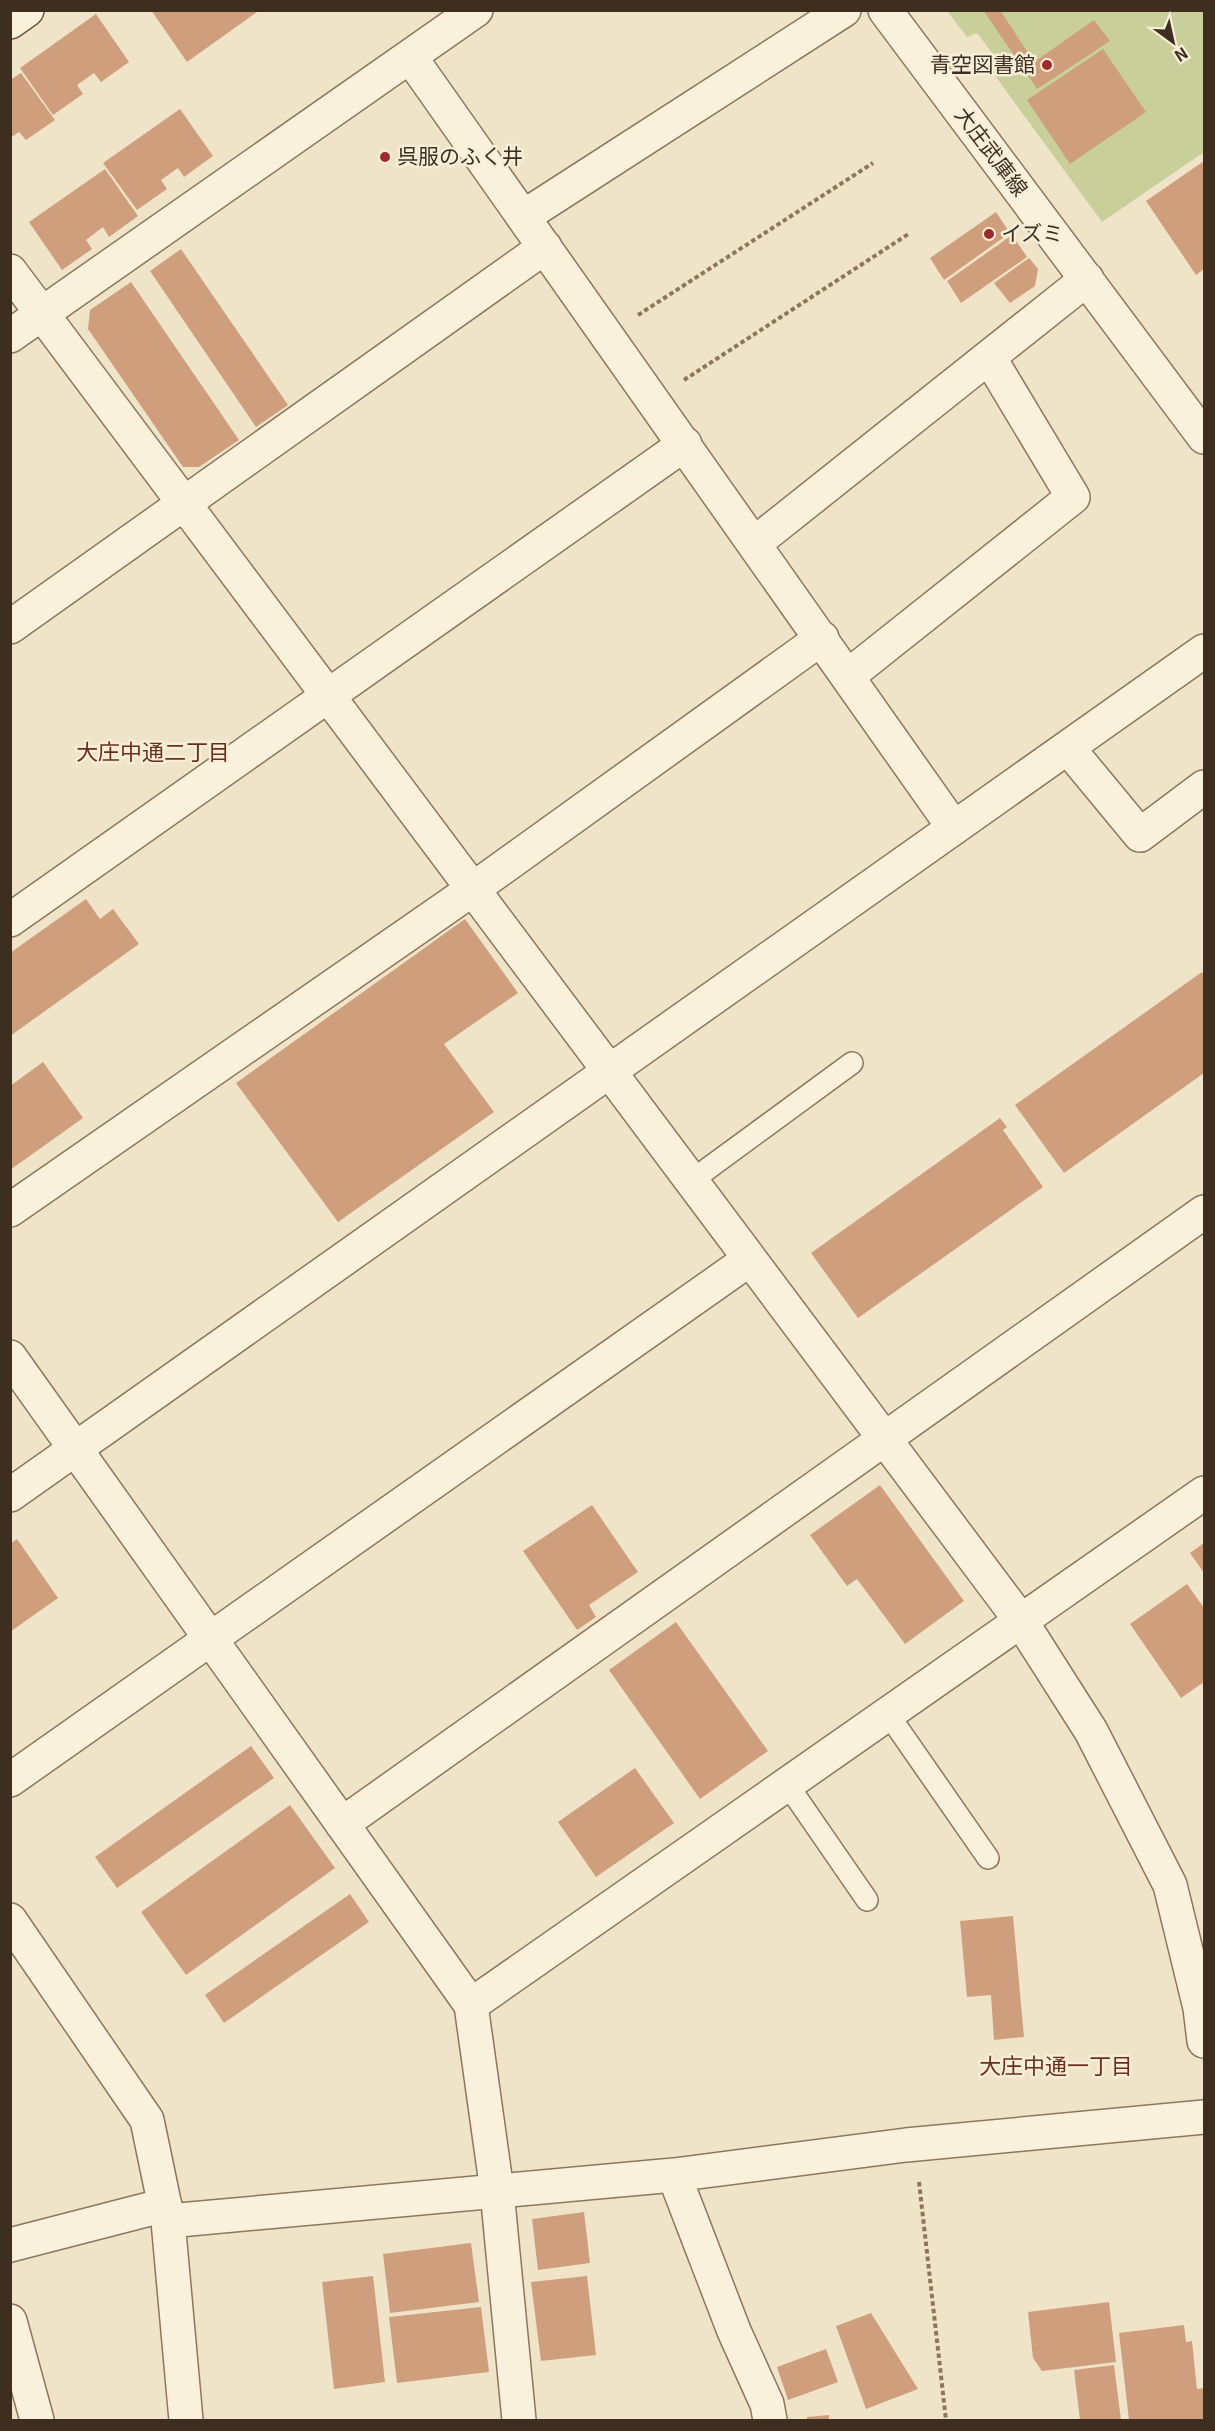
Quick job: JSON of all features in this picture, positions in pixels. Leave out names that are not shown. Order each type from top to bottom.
[{"type":"street","points":[[10,22],[27,10]]},
{"type":"street","points":[[10,336],[411,58],[476,10]]},
{"type":"street","points":[[524,217],[844,10]]},
{"type":"street","name":"大庄武庫線","points":[[885,10],[1204,437]]},
{"type":"street","points":[[411,58],[954,828]]},
{"type":"street","points":[[10,627],[545,247]]},
{"type":"street","points":[[10,271],[1021,1621],[1091,1731],[1170,1885],[1202,2006],[1204,2041]]},
{"type":"street","points":[[755,543],[1087,279]]},
{"type":"street","points":[[848,676],[1073,497],[989,357]]},
{"type":"street","points":[[10,920],[685,444]]},
{"type":"street","points":[[10,1210],[473,889],[822,638]]},
{"type":"street","points":[[10,1496],[1204,651]]},
{"type":"street","points":[[1068,748],[1140,835],[1204,787]]},
{"type":"street","points":[[342,1824],[1204,1212]]},
{"type":"street","points":[[10,1780],[212,1640],[750,1259]]},
{"type":"street","points":[[10,1357],[471,2005],[497,2191],[519,2421]]},
{"type":"street","points":[[471,2005],[1204,1493]]},
{"type":"street","points":[[10,1920],[147,2120],[166,2213],[186,2421]]},
{"type":"street","points":[[10,2245],[166,2213],[497,2191],[674,2175],[906,2145],[1204,2117]]},
{"type":"street","points":[[674,2175],[734,2331],[767,2404],[770,2421]]},
{"type":"street","points":[[10,2321],[37,2421]]},
{"type":"lane","points":[[691,1181],[852,1063]]},
{"type":"lane","points":[[888,1714],[988,1858]]},
{"type":"lane","points":[[787,1784],[867,1900]]},
{"type":"path","points":[[608,335],[873,163]]},
{"type":"path","points":[[653,400],[910,233]]},
{"type":"path","points":[[906,2145],[918,2167],[946,2421]]},
{"type":"green space","points":[[947,11],[1204,11],[1204,152],[1102,222],[985,62],[993,54],[977,33],[967,37]]},
{"type":"building","points":[[151,10],[260,10],[187,62]]},
{"type":"building","points":[[983,10],[1000,10],[1034,62],[1094,20],[1110,41],[1037,89]]},
{"type":"building","points":[[96,14],[129,62],[101,82],[94,73],[77,85],[83,94],[53,115],[20,68]]},
{"type":"building","points":[[1103,49],[1146,112],[1070,164],[1027,100]]},
{"type":"building","points":[[21,73],[55,120],[26,140],[19,132],[10,138],[10,80]]},
{"type":"building","points":[[180,109],[213,156],[184,177],[178,168],[161,180],[167,189],[137,210],[103,163]]},
{"type":"building","points":[[1204,161],[1204,269],[1196,275],[1146,201]]},
{"type":"building","points":[[105,169],[138,216],[109,237],[103,227],[86,240],[92,249],[62,270],[29,222]]},
{"type":"building","points":[[996,212],[1010,233],[944,280],[930,258]]},
{"type":"building","points":[[1012,235],[1027,257],[961,303],[947,281]]},
{"type":"building","points":[[181,249],[288,405],[256,427],[150,271]]},
{"type":"building","points":[[1029,258],[1038,269],[1035,286],[1010,303],[994,283]]},
{"type":"building","points":[[131,282],[239,440],[199,467],[183,467],[88,329],[90,310]]},
{"type":"building","points":[[86,899],[100,919],[113,909],[139,944],[10,1036],[10,953]]},
{"type":"building","points":[[465,919],[518,993],[444,1044],[494,1112],[338,1222],[236,1083]]},
{"type":"building","points":[[1202,972],[1204,976],[1204,1073],[1064,1173],[1015,1105]]},
{"type":"building","points":[[43,1062],[83,1118],[10,1170],[10,1086]]},
{"type":"building","points":[[1000,1118],[1007,1127],[1003,1130],[1043,1187],[858,1318],[811,1253]]},
{"type":"building","points":[[880,1485],[964,1601],[905,1644],[857,1579],[847,1586],[810,1535]]},
{"type":"building","points":[[592,1505],[638,1572],[589,1605],[596,1617],[577,1630],[523,1551]]},
{"type":"building","points":[[17,1539],[58,1598],[10,1632],[10,1544]]},
{"type":"building","points":[[1204,1543],[1204,1573],[1190,1553]]},
{"type":"building","points":[[1187,1584],[1204,1608],[1204,1682],[1181,1698],[1130,1624]]},
{"type":"building","points":[[676,1622],[768,1751],[700,1799],[609,1670]]},
{"type":"building","points":[[251,1746],[274,1778],[117,1888],[95,1857]]},
{"type":"building","points":[[635,1768],[674,1823],[596,1877],[558,1822]]},
{"type":"building","points":[[290,1805],[335,1868],[186,1975],[141,1912]]},
{"type":"building","points":[[350,1894],[369,1922],[224,2023],[205,1995]]},
{"type":"building","points":[[1013,1916],[1024,2037],[994,2040],[991,1995],[967,1997],[960,1921]]},
{"type":"building","points":[[584,2212],[590,2263],[538,2270],[532,2219]]},
{"type":"building","points":[[471,2243],[479,2302],[390,2313],[383,2254]]},
{"type":"building","points":[[373,2276],[385,2382],[334,2389],[322,2282]]},
{"type":"building","points":[[587,2276],[596,2355],[541,2361],[531,2282]]},
{"type":"building","points":[[1109,2302],[1116,2362],[1042,2371],[1033,2358],[1028,2312]]},
{"type":"building","points":[[481,2307],[489,2372],[397,2383],[389,2317]]},
{"type":"building","points":[[871,2313],[918,2389],[866,2409],[836,2326]]},
{"type":"building","points":[[1184,2325],[1186,2342],[1192,2341],[1197,2389],[1204,2388],[1204,2420],[1129,2420],[1119,2333]]},
{"type":"building","points":[[826,2349],[838,2382],[788,2400],[777,2367]]},
{"type":"building","points":[[1114,2365],[1121,2420],[1080,2420],[1074,2370]]},
{"type":"building","points":[[829,2415],[829,2420],[807,2420],[807,2417]]},
{"type":"place","name":"青空図書館","points":[[1047,65]]},
{"type":"place","name":"呉服のふく井","points":[[385,157]]},
{"type":"place","name":"イズミ","points":[[989,234]]},
{"type":"district","name":"大庄中通二丁目","points":[[153,752]]},
{"type":"district","name":"大庄中通一丁目","points":[[1056,2066]]}]
